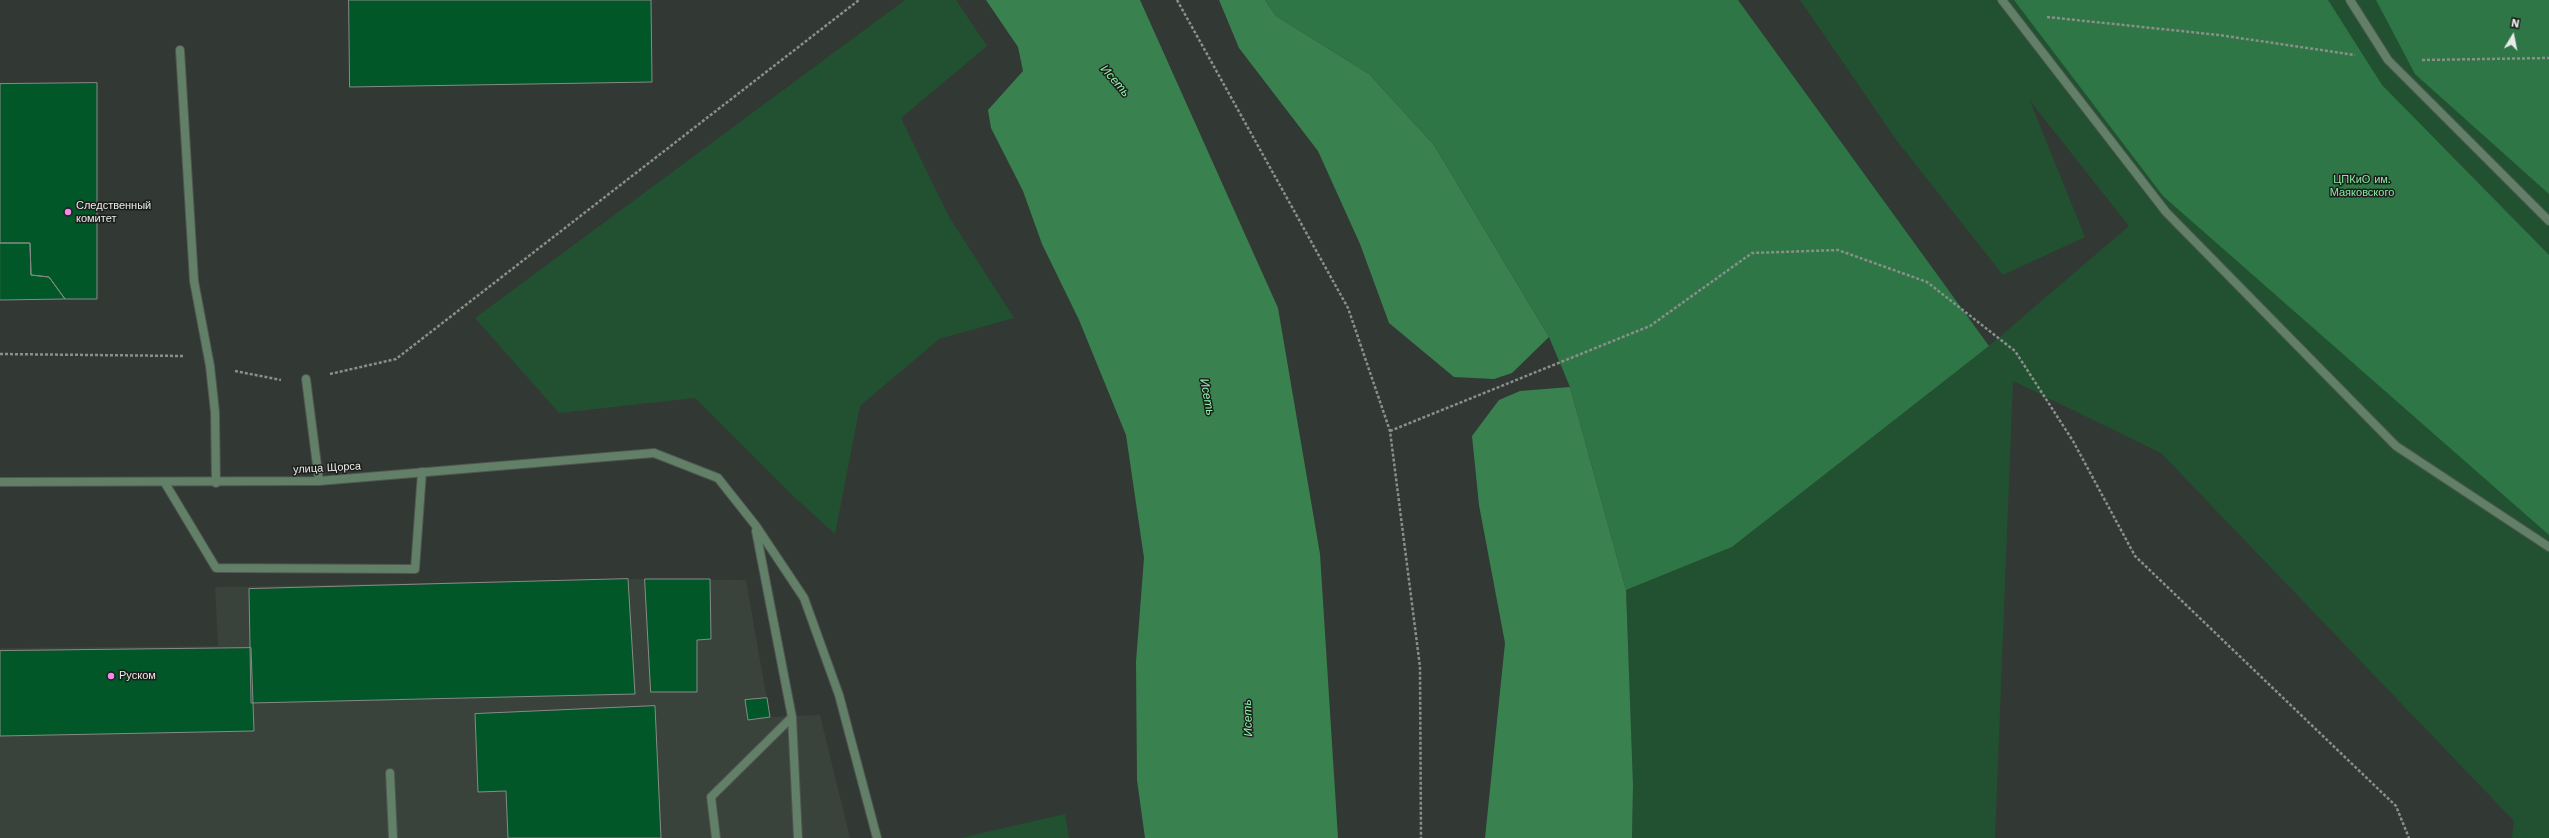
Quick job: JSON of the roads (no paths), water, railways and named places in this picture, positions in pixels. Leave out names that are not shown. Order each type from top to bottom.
[{"type":"street","points":[[2002,0],[2166,212],[2396,446],[2549,547]]},
{"type":"street","points":[[2350,0],[2388,60],[2549,220]]},
{"type":"street","points":[[180,50],[194,280],[210,366],[215,412],[216,482]]},
{"type":"street","points":[[306,379],[319,481]]},
{"type":"street","name":"улица Щорса","points":[[0,482],[165,483],[319,481],[654,453],[718,478],[756,526]]},
{"type":"street","points":[[165,483],[216,568],[415,569],[422,472]]},
{"type":"street","points":[[756,526],[792,717],[798,838]]},
{"type":"street","points":[[756,526],[804,598],[839,695],[877,838]]},
{"type":"street","points":[[716,838],[711,797],[792,717]]},
{"type":"street","points":[[390,773],[393,838]]},
{"type":"water","name":"Исеть","points":[[986,0],[1140,0],[1278,308],[1320,554],[1338,838],[1145,838],[1137,780],[1136,662],[1144,558],[1126,435],[1079,320],[1042,244],[1023,191],[991,128],[988,110],[1023,71],[1018,47]]},
{"type":"water","points":[[1219,0],[1265,0],[1276,16],[1369,74],[1434,145],[1549,337],[1512,373],[1494,379],[1454,377],[1389,323],[1360,244],[1318,151],[1239,48]]},
{"type":"water","points":[[1570,387],[1626,590],[1633,785],[1632,838],[1485,838],[1505,643],[1479,505],[1472,436],[1499,400],[1520,391]]},
{"type":"place","name":"Следственный комитет","points":[[68,212]]},
{"type":"place","name":"Руском","points":[[111,676]]},
{"type":"park label","name":"ЦПКиО им. Маяковского","points":[[2362,186]]}]
